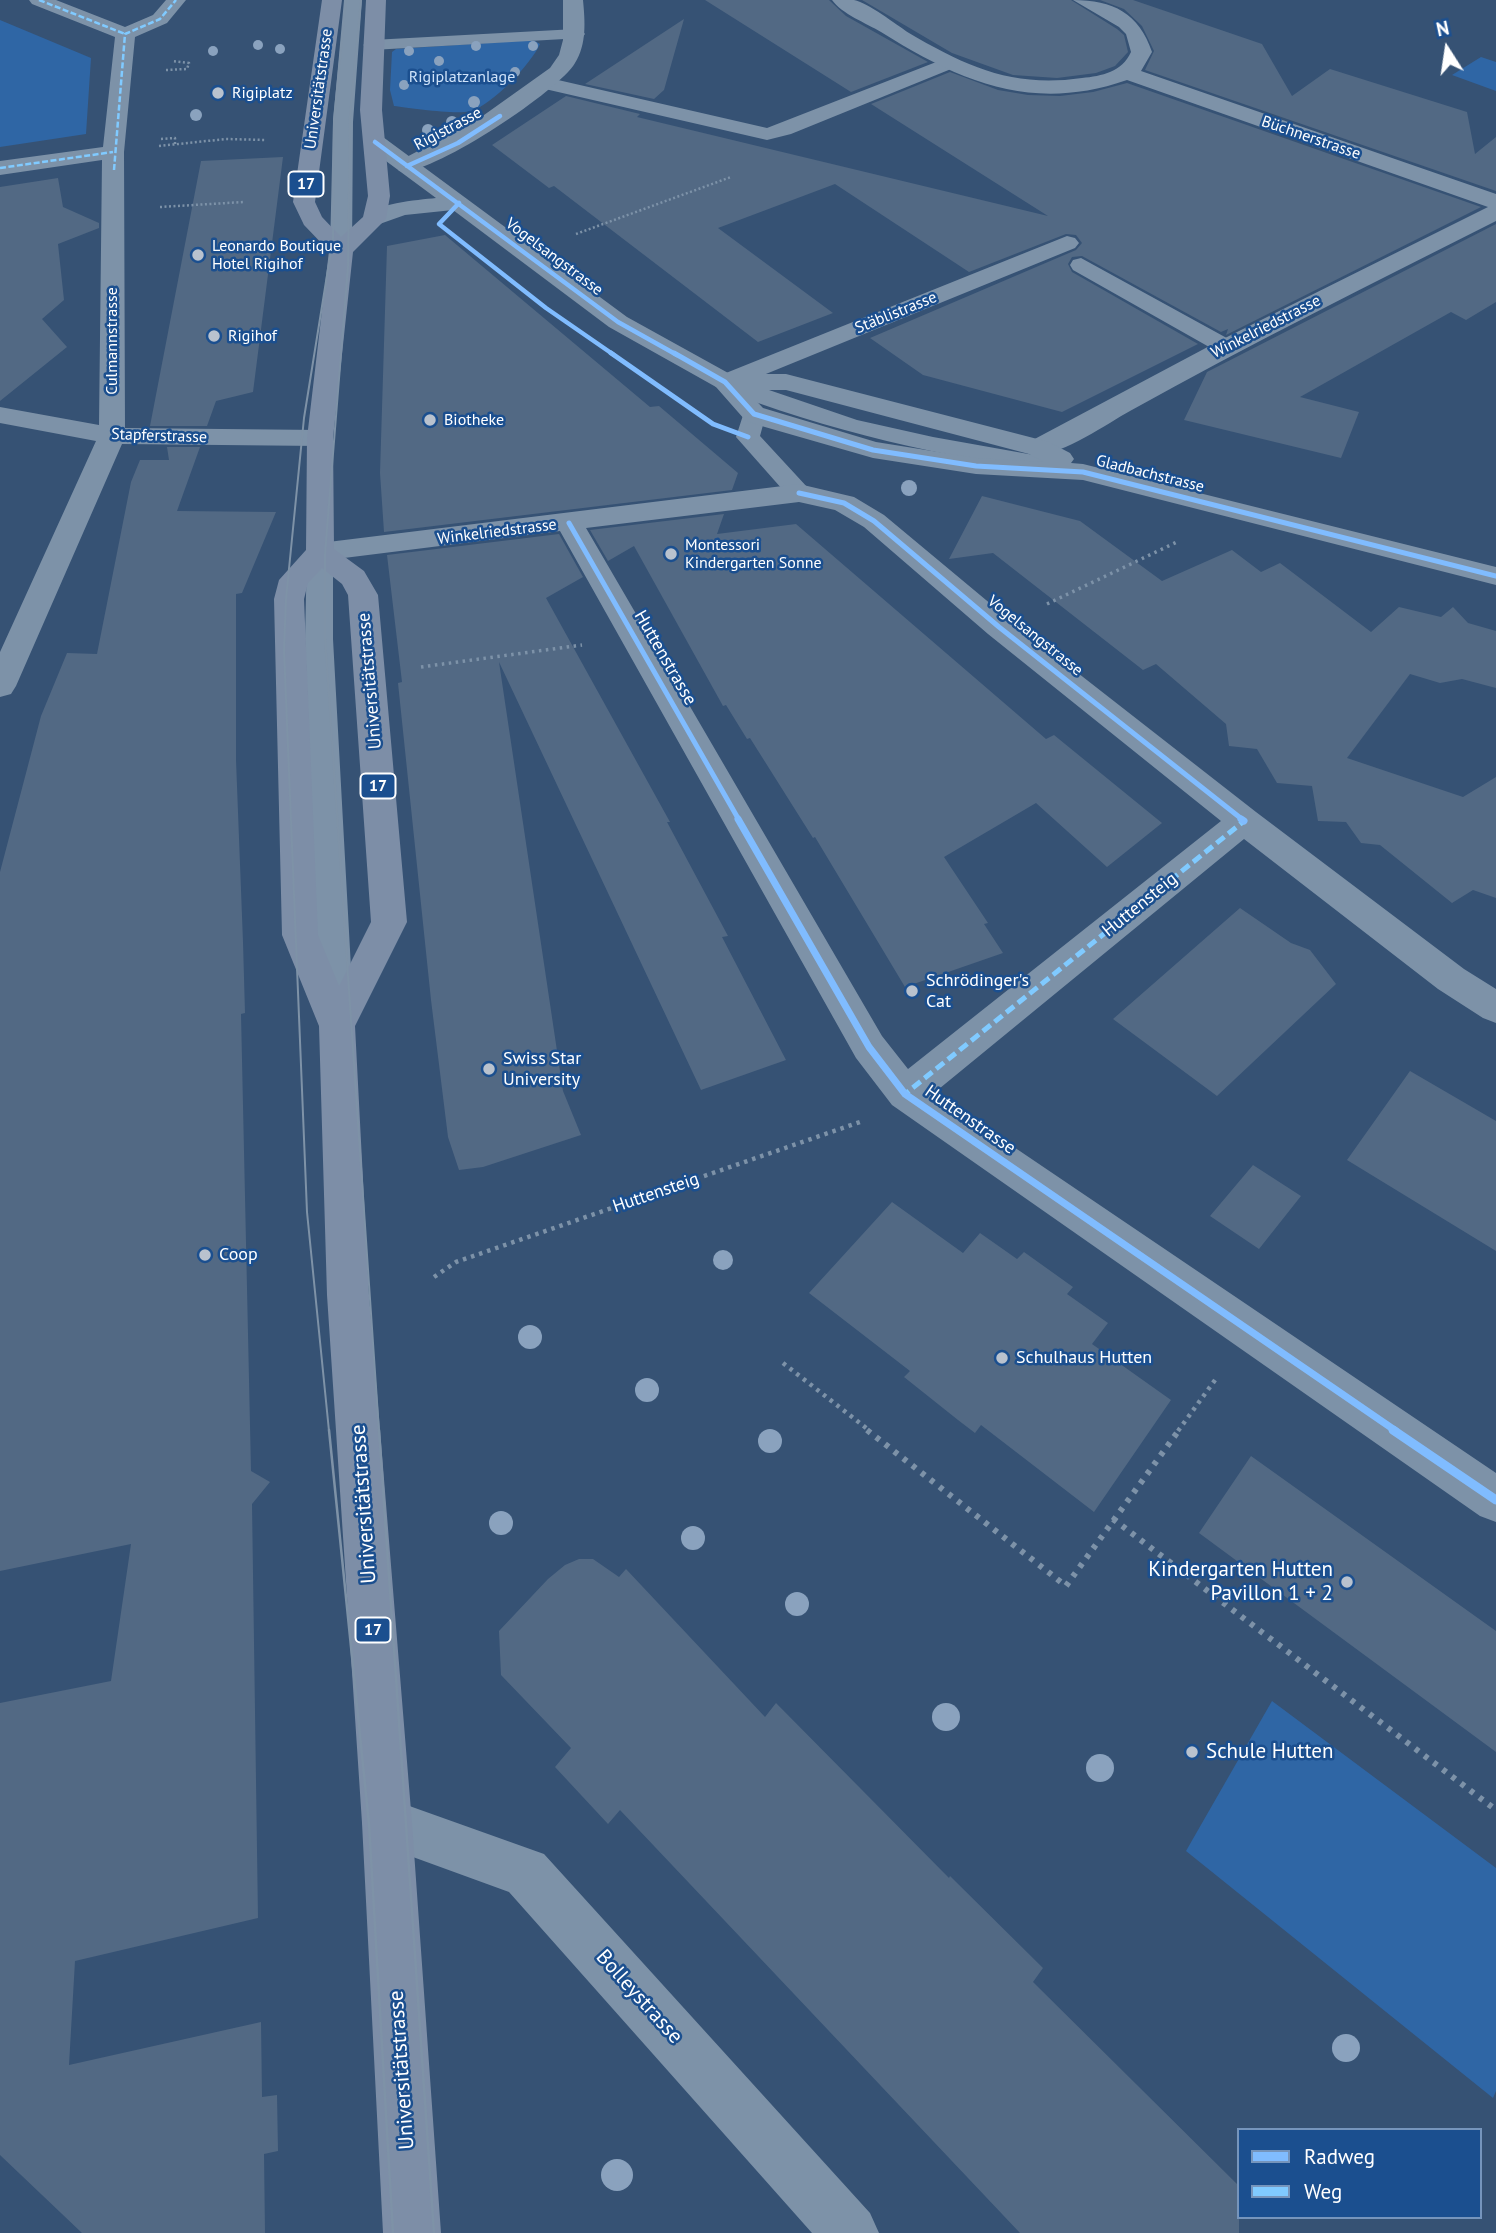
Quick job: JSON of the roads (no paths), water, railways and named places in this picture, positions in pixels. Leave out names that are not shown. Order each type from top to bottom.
[{"type":"main road","name":"Universitätstrasse","points":[[332,0],[304,202],[312,220],[341,250],[320,438],[320,552],[294,580],[289,599],[297,868],[300,935],[337,1026],[348,1295],[387,1823],[412,2233]]},
{"type":"main road","points":[[341,250],[374,219],[379,196],[370,110],[376,0]]},
{"type":"main road","points":[[316,105],[375,142]]},
{"type":"main road","name":"Universitätstrasse","points":[[320,552],[354,578],[363,594],[389,922],[337,1026]]},
{"type":"street","points":[[39,0],[125,34],[160,19],[176,0]]},
{"type":"street","name":"Rigistrasse","points":[[407,166],[458,143],[545,83],[564,65],[576,34],[573,0]]},
{"type":"street","points":[[842,0],[949,63],[992,81],[1029,88],[1056,89],[1091,85],[1127,73],[1138,62],[1141,48],[1136,33],[1119,19],[1083,0]]},
{"type":"street","name":"Culmannstrasse","points":[[0,686],[112,436],[113,152],[125,34]]},
{"type":"street","name":"Büchnerstrasse","points":[[1127,73],[1496,202]]},
{"type":"street","name":"Vogelsangstrasse","points":[[375,142],[618,322],[725,382]]},
{"type":"street","points":[[0,168],[113,152]]},
{"type":"street","points":[[374,219],[386,212],[459,203]]},
{"type":"street","name":"Winkelriedstrasse","points":[[1039,448],[1226,348],[1496,212]]},
{"type":"street","name":"Stäblistrasse","points":[[725,382],[1067,243]]},
{"type":"street","name":"Gladbachstrasse","points":[[725,382],[754,414],[806,433],[873,450],[976,466],[1083,472],[1496,576]]},
{"type":"street","name":"Gladbachstrasse","points":[[725,382],[786,382],[1039,448],[1083,472]]},
{"type":"street","name":"Stapferstrasse","points":[[0,415],[112,436],[320,438]]},
{"type":"street","name":"Vogelsangstrasse","points":[[799,493],[844,503],[874,521],[999,627],[1244,821],[1451,979],[1496,1008]]},
{"type":"street","name":"Winkelriedstrasse","points":[[320,552],[799,493]]},
{"type":"street","name":"Huttenstrasse","points":[[569,523],[869,1046],[905,1094],[1496,1500]]},
{"type":"street","name":"Huttensteig","points":[[905,1094],[1244,821]]},
{"type":"street","name":"Bolleystrasse","points":[[387,1823],[526,1872],[850,2233]]},
{"type":"lane","name":"Universitätstrasse","points":[[341,250],[343,122],[353,0]]},
{"type":"lane","points":[[372,45],[576,34]]},
{"type":"lane","points":[[545,83],[767,134],[784,130],[949,63]]},
{"type":"lane","points":[[378,177],[407,166]]},
{"type":"lane","points":[[1081,265],[1226,348]]},
{"type":"lane","name":"Gladbachstrasse","points":[[725,382],[773,403],[903,439],[1083,472]]},
{"type":"lane","points":[[754,414],[748,437],[799,493]]},
{"type":"tram line","points":[[329,1431],[307,1212],[284,650],[286,599],[304,418],[333,238],[334,119],[346,0]]},
{"type":"tram line","points":[[361,0],[350,116],[348,266],[325,554],[325,638],[379,1431]]},
{"type":"tram line","points":[[329,1430],[369,1824],[393,2233]]},
{"type":"tram line","points":[[379,1430],[434,2233]]},
{"type":"place","name":"Rigiplatz","points":[[218,93]]},
{"type":"place","name":"Leonardo Boutique Hotel Rigihof","points":[[198,255]]},
{"type":"place","name":"Rigihof","points":[[214,336]]},
{"type":"place","name":"Biotheke","points":[[430,420]]},
{"type":"place","name":"Montessori Kindergarten Sonne","points":[[671,554]]},
{"type":"place","name":"Schrödinger's Cat","points":[[912,991]]},
{"type":"place","name":"Swiss Star University","points":[[489,1069]]},
{"type":"place","name":"Coop","points":[[205,1255]]},
{"type":"place","name":"Schulhaus Hutten","points":[[1002,1358]]},
{"type":"place","name":"Kindergarten Hutten Pavillon 1 + 2","points":[[1347,1582]]},
{"type":"place","name":"Schule Hutten","points":[[1192,1752]]},
{"type":"park label","name":"Rigiplatzanlage","points":[[462,77]]}]
